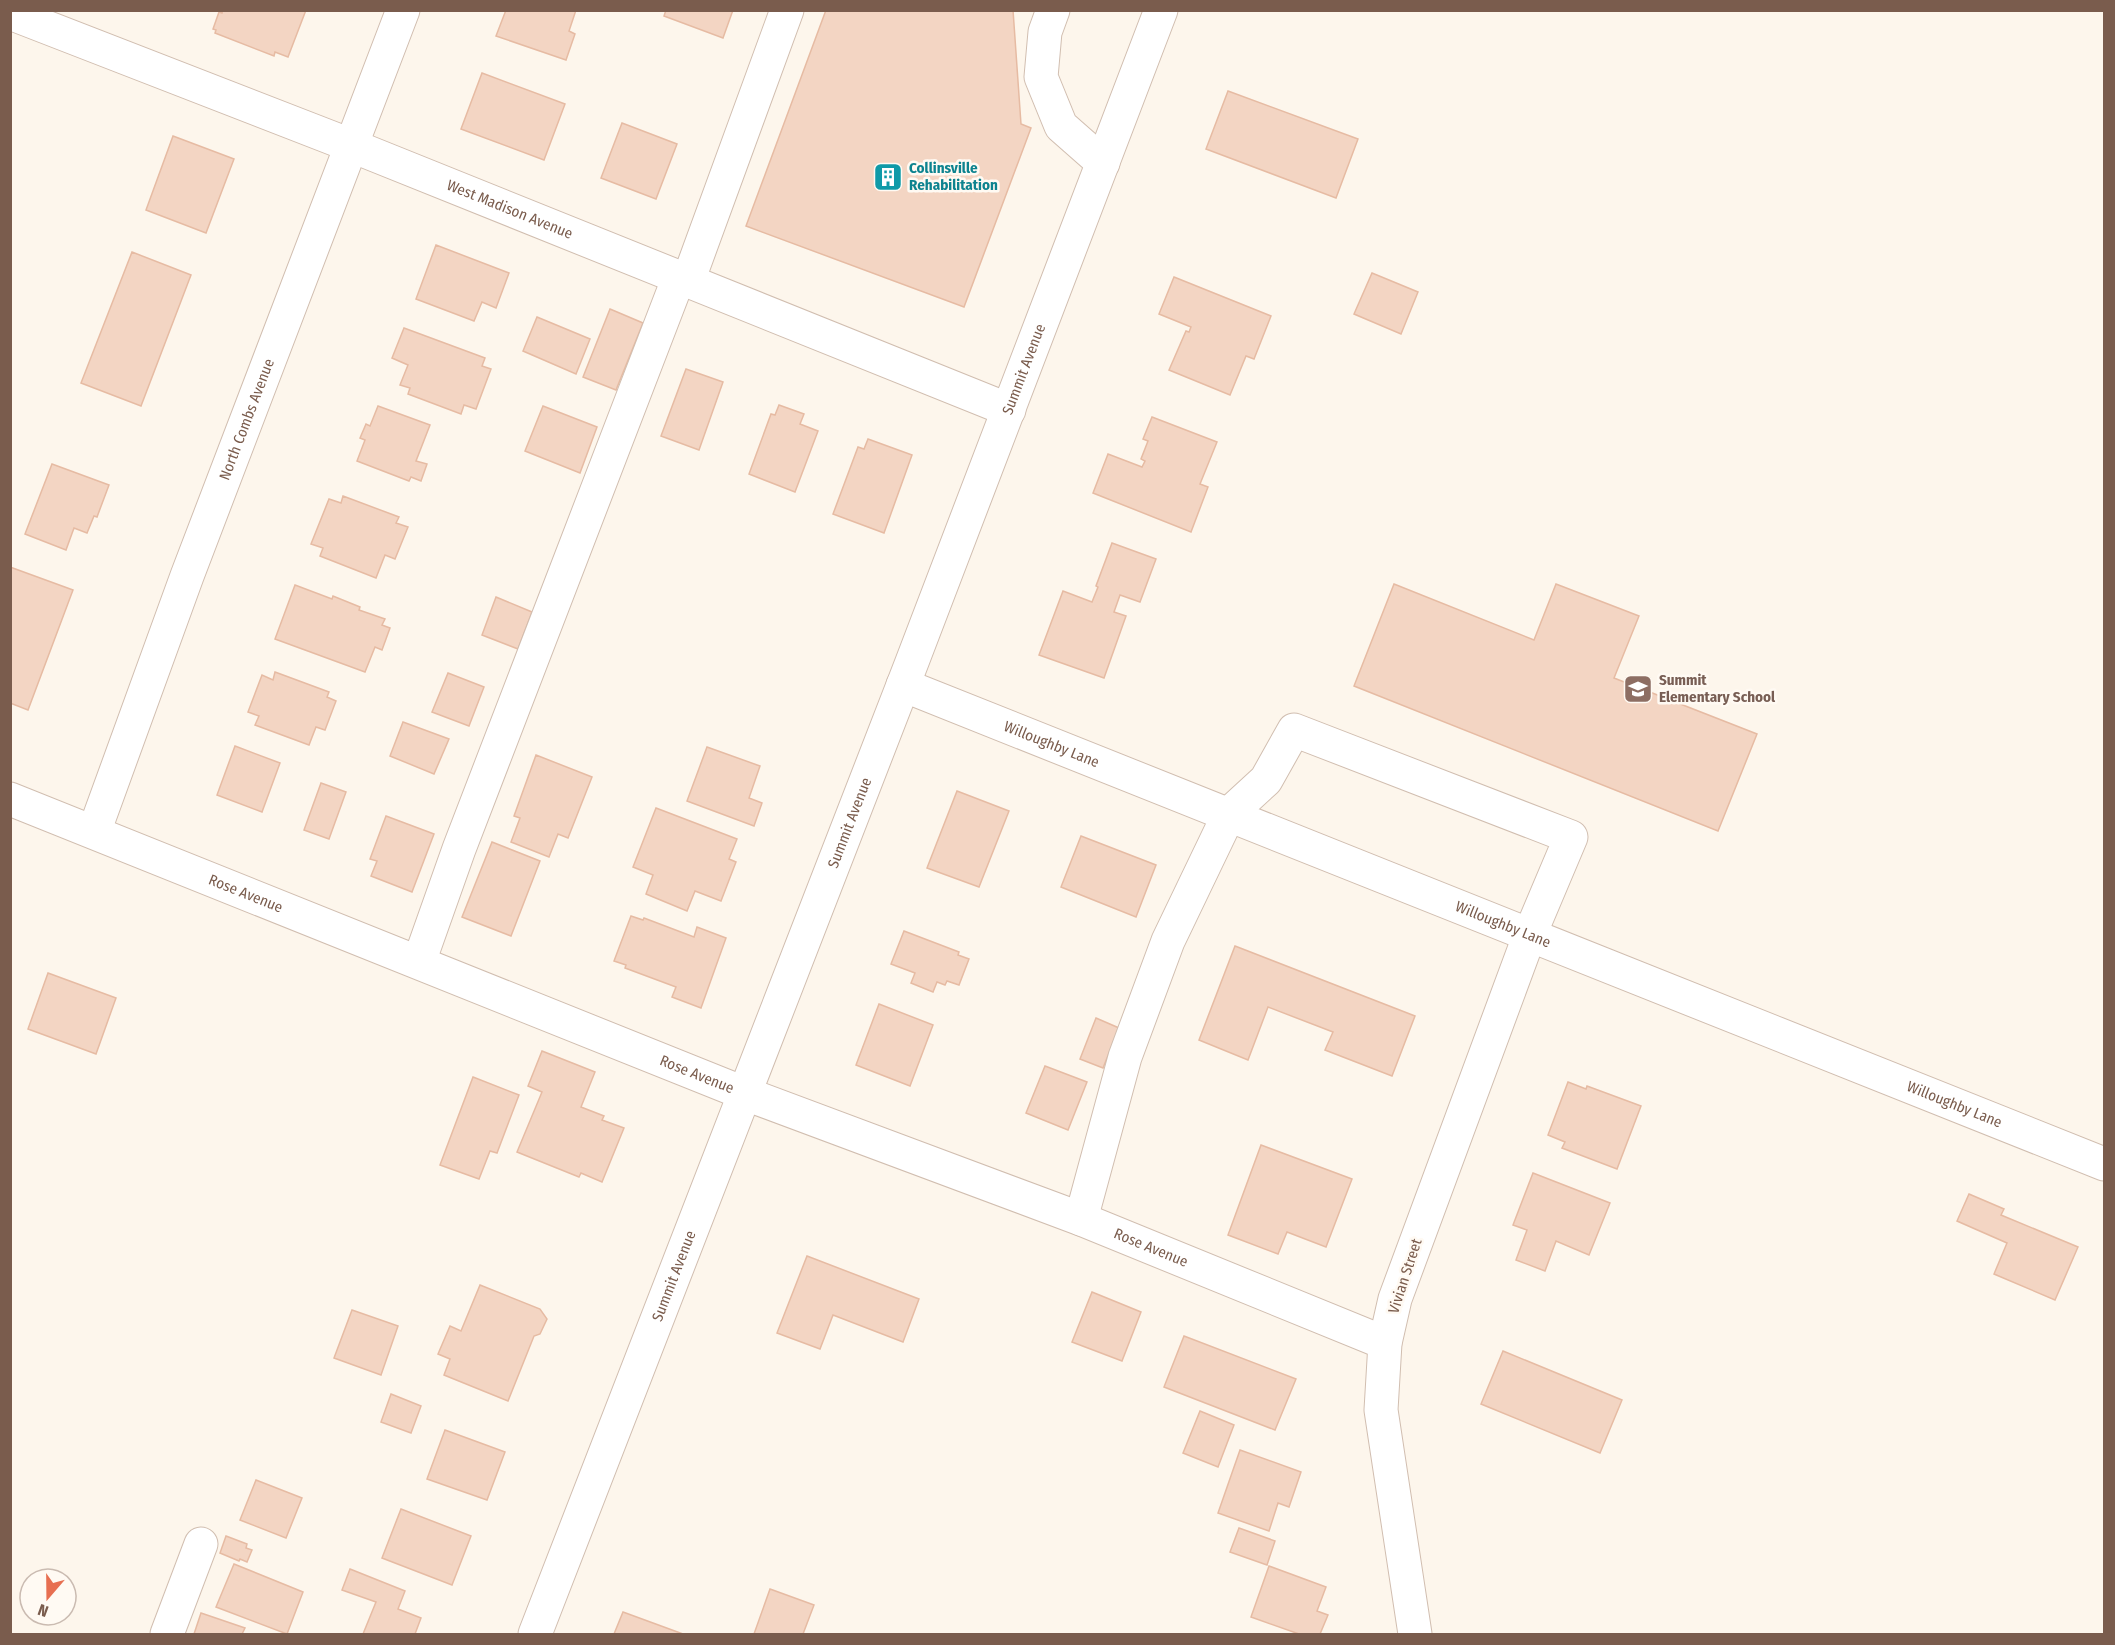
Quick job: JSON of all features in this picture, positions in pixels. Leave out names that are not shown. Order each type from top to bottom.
[{"type":"street","name":"North Combs Avenue","points":[[94,831],[187,576],[403,10]]},
{"type":"street","points":[[419,962],[464,838],[684,279],[787,10]]},
{"type":"street","points":[[1053,10],[1046,32],[1041,77],[1061,126],[1103,163]]},
{"type":"street","name":"Summit Avenue","points":[[535,1635],[746,1094],[1161,10]]},
{"type":"street","name":"West Madison Avenue","points":[[10,13],[350,145],[1009,410]]},
{"type":"street","name":"Willoughby Lane","points":[[903,685],[2104,1164]]},
{"type":"street","name":"Vivian Street","points":[[1229,814],[1266,780],[1294,730],[1571,837],[1530,934],[1395,1299],[1385,1343],[1381,1410],[1415,1635]]},
{"type":"street","name":"Rose Avenue","points":[[10,799],[746,1094],[1081,1219],[1385,1343]]},
{"type":"street","points":[[1081,1219],[1125,1057],[1168,941],[1229,814]]},
{"type":"street","points":[[167,1635],[201,1544]]},
{"type":"building","points":[[223,10],[306,10],[288,57],[275,52],[274,56],[215,33],[216,30],[213,29],[219,12],[222,13]]},
{"type":"building","points":[[506,10],[576,10],[569,31],[575,34],[566,60],[496,36]]},
{"type":"building","points":[[666,10],[733,10],[723,38],[664,16]]},
{"type":"building","name":"Collinsville Rehabilitation","points":[[826,10],[1013,10],[1021,124],[1031,128],[964,307],[746,226]]},
{"type":"building","points":[[482,73],[565,104],[544,160],[461,129]]},
{"type":"building","points":[[1228,91],[1358,139],[1336,198],[1206,149]]},
{"type":"building","points":[[622,123],[677,144],[656,199],[601,178]]},
{"type":"building","points":[[173,136],[234,159],[206,233],[146,210]]},
{"type":"building","points":[[436,245],[509,273],[496,308],[482,302],[474,321],[416,299]]},
{"type":"building","points":[[132,252],[191,275],[141,406],[81,383]]},
{"type":"building","points":[[1372,273],[1418,292],[1401,334],[1354,314]]},
{"type":"building","points":[[1174,277],[1271,316],[1254,359],[1246,356],[1230,395],[1169,370],[1186,331],[1189,332],[1191,327],[1159,314]]},
{"type":"building","points":[[610,309],[643,323],[616,390],[583,377]]},
{"type":"building","points":[[537,317],[590,339],[576,374],[523,351]]},
{"type":"building","points":[[404,328],[485,358],[482,366],[491,369],[476,409],[464,405],[461,414],[408,394],[410,388],[400,385],[408,365],[392,358]]},
{"type":"building","points":[[686,369],[723,382],[699,450],[661,436]]},
{"type":"building","points":[[779,405],[804,414],[800,424],[818,431],[795,492],[749,474],[771,414],[775,415]]},
{"type":"building","points":[[378,406],[430,425],[416,461],[427,464],[421,481],[411,477],[409,481],[357,461],[365,440],[360,438],[366,424],[370,426]]},
{"type":"building","points":[[543,406],[597,427],[580,473],[525,451]]},
{"type":"building","points":[[1152,417],[1217,442],[1200,484],[1208,487],[1191,532],[1093,493],[1108,454],[1142,467],[1145,461],[1141,459],[1148,441],[1143,439]]},
{"type":"building","points":[[868,439],[912,455],[884,533],[833,514],[858,447],[864,449]]},
{"type":"building","points":[[52,464],[109,485],[97,517],[94,516],[87,533],[74,528],[66,550],[25,534]]},
{"type":"building","points":[[343,496],[399,517],[396,523],[408,527],[395,559],[385,555],[376,578],[320,556],[323,548],[311,544],[329,499],[341,503]]},
{"type":"building","points":[[1112,543],[1156,559],[1140,602],[1120,595],[1114,612],[1126,616],[1104,678],[1039,655],[1063,591],[1092,602]]},
{"type":"building","points":[[10,567],[73,590],[28,710],[10,703]]},
{"type":"building","points":[[1394,584],[1534,640],[1556,584],[1639,616],[1614,678],[1757,734],[1718,831],[1354,686]]},
{"type":"building","points":[[295,585],[332,599],[333,596],[360,607],[359,610],[385,619],[382,625],[390,628],[382,650],[375,647],[365,672],[275,639]]},
{"type":"building","points":[[496,597],[532,612],[518,649],[482,635]]},
{"type":"building","points":[[275,672],[329,692],[327,697],[336,701],[325,730],[316,727],[309,745],[255,725],[259,716],[248,712],[262,675],[273,680]]},
{"type":"building","points":[[448,673],[484,687],[469,726],[432,712]]},
{"type":"building","points":[[403,722],[449,739],[434,774],[390,756]]},
{"type":"building","points":[[235,746],[280,763],[262,812],[217,795]]},
{"type":"building","points":[[707,747],[760,766],[749,798],[762,803],[754,826],[687,801]]},
{"type":"building","points":[[536,755],[592,777],[568,838],[558,834],[549,857],[511,842],[520,818],[514,816]]},
{"type":"building","points":[[321,783],[346,792],[329,839],[304,830]]},
{"type":"building","points":[[957,791],[1009,811],[979,887],[927,868]]},
{"type":"building","points":[[656,808],[737,839],[729,859],[736,862],[721,901],[695,891],[687,911],[646,894],[653,875],[633,867]]},
{"type":"building","points":[[386,816],[434,834],[412,892],[371,876],[377,861],[370,859]]},
{"type":"building","points":[[1081,836],[1156,865],[1136,917],[1061,887]]},
{"type":"building","points":[[492,842],[540,861],[511,936],[462,917]]},
{"type":"building","points":[[631,916],[643,920],[644,918],[694,937],[697,927],[726,938],[701,1008],[672,997],[676,987],[625,968],[626,965],[614,961]]},
{"type":"building","points":[[904,931],[959,952],[958,955],[969,959],[959,985],[947,981],[945,985],[937,982],[933,992],[911,983],[915,973],[891,964]]},
{"type":"building","points":[[1235,946],[1415,1016],[1392,1076],[1325,1050],[1333,1032],[1268,1007],[1248,1060],[1199,1040]]},
{"type":"building","points":[[48,973],[116,998],[96,1054],[28,1029]]},
{"type":"building","points":[[879,1004],[933,1025],[910,1086],[856,1065]]},
{"type":"building","points":[[1096,1018],[1119,1028],[1103,1068],[1080,1059]]},
{"type":"building","points":[[542,1051],[595,1072],[581,1107],[604,1116],[602,1120],[624,1128],[602,1182],[581,1173],[579,1177],[517,1152],[542,1092],[528,1086]]},
{"type":"building","points":[[1045,1066],[1087,1082],[1068,1130],[1026,1113]]},
{"type":"building","points":[[473,1077],[519,1095],[497,1153],[490,1151],[479,1179],[440,1165]]},
{"type":"building","points":[[1568,1082],[1586,1089],[1587,1086],[1641,1106],[1617,1169],[1562,1148],[1565,1142],[1548,1135]]},
{"type":"building","points":[[1261,1145],[1352,1179],[1326,1247],[1287,1232],[1278,1254],[1228,1235]]},
{"type":"building","points":[[1533,1173],[1610,1203],[1589,1255],[1556,1241],[1545,1271],[1516,1260],[1527,1230],[1513,1225]]},
{"type":"building","points":[[1969,1194],[2004,1209],[2001,1215],[2078,1247],[2055,1300],[1994,1274],[2007,1243],[1957,1221]]},
{"type":"building","points":[[807,1256],[919,1299],[903,1342],[833,1315],[820,1349],[777,1333]]},
{"type":"building","points":[[480,1285],[540,1309],[547,1319],[540,1334],[534,1336],[508,1401],[444,1375],[450,1359],[438,1354],[450,1326],[461,1331]]},
{"type":"building","points":[[1092,1292],[1141,1312],[1122,1361],[1072,1342]]},
{"type":"building","points":[[352,1310],[398,1326],[381,1375],[334,1358]]},
{"type":"building","points":[[1184,1336],[1296,1379],[1275,1430],[1164,1387]]},
{"type":"building","points":[[1503,1351],[1622,1400],[1600,1453],[1481,1404]]},
{"type":"building","points":[[391,1394],[421,1406],[411,1433],[381,1422]]},
{"type":"building","points":[[1200,1411],[1234,1425],[1218,1467],[1183,1453]]},
{"type":"building","points":[[445,1430],[505,1452],[487,1500],[427,1479]]},
{"type":"building","points":[[1240,1450],[1301,1472],[1289,1507],[1278,1503],[1269,1531],[1218,1513]]},
{"type":"building","points":[[256,1480],[302,1498],[286,1538],[240,1520]]},
{"type":"building","points":[[401,1509],[471,1536],[452,1585],[382,1558]]},
{"type":"building","points":[[1239,1528],[1275,1541],[1267,1565],[1230,1552]]},
{"type":"building","points":[[226,1536],[247,1544],[246,1548],[252,1550],[247,1562],[220,1553]]},
{"type":"building","points":[[234,1564],[303,1592],[287,1634],[216,1607]]},
{"type":"building","points":[[1269,1566],[1326,1587],[1317,1611],[1328,1615],[1320,1634],[1299,1634],[1251,1617]]},
{"type":"building","points":[[350,1569],[405,1591],[398,1609],[421,1618],[415,1634],[363,1634],[376,1602],[342,1590]]},
{"type":"building","points":[[770,1589],[814,1605],[803,1634],[754,1634]]},
{"type":"building","points":[[623,1612],[683,1634],[614,1634]]},
{"type":"building","points":[[201,1613],[245,1628],[242,1634],[194,1634]]},
{"type":"place","name":"Collinsville Rehabilitation","points":[[888,177]]},
{"type":"place","name":"Summit Elementary School","points":[[1638,689]]}]
